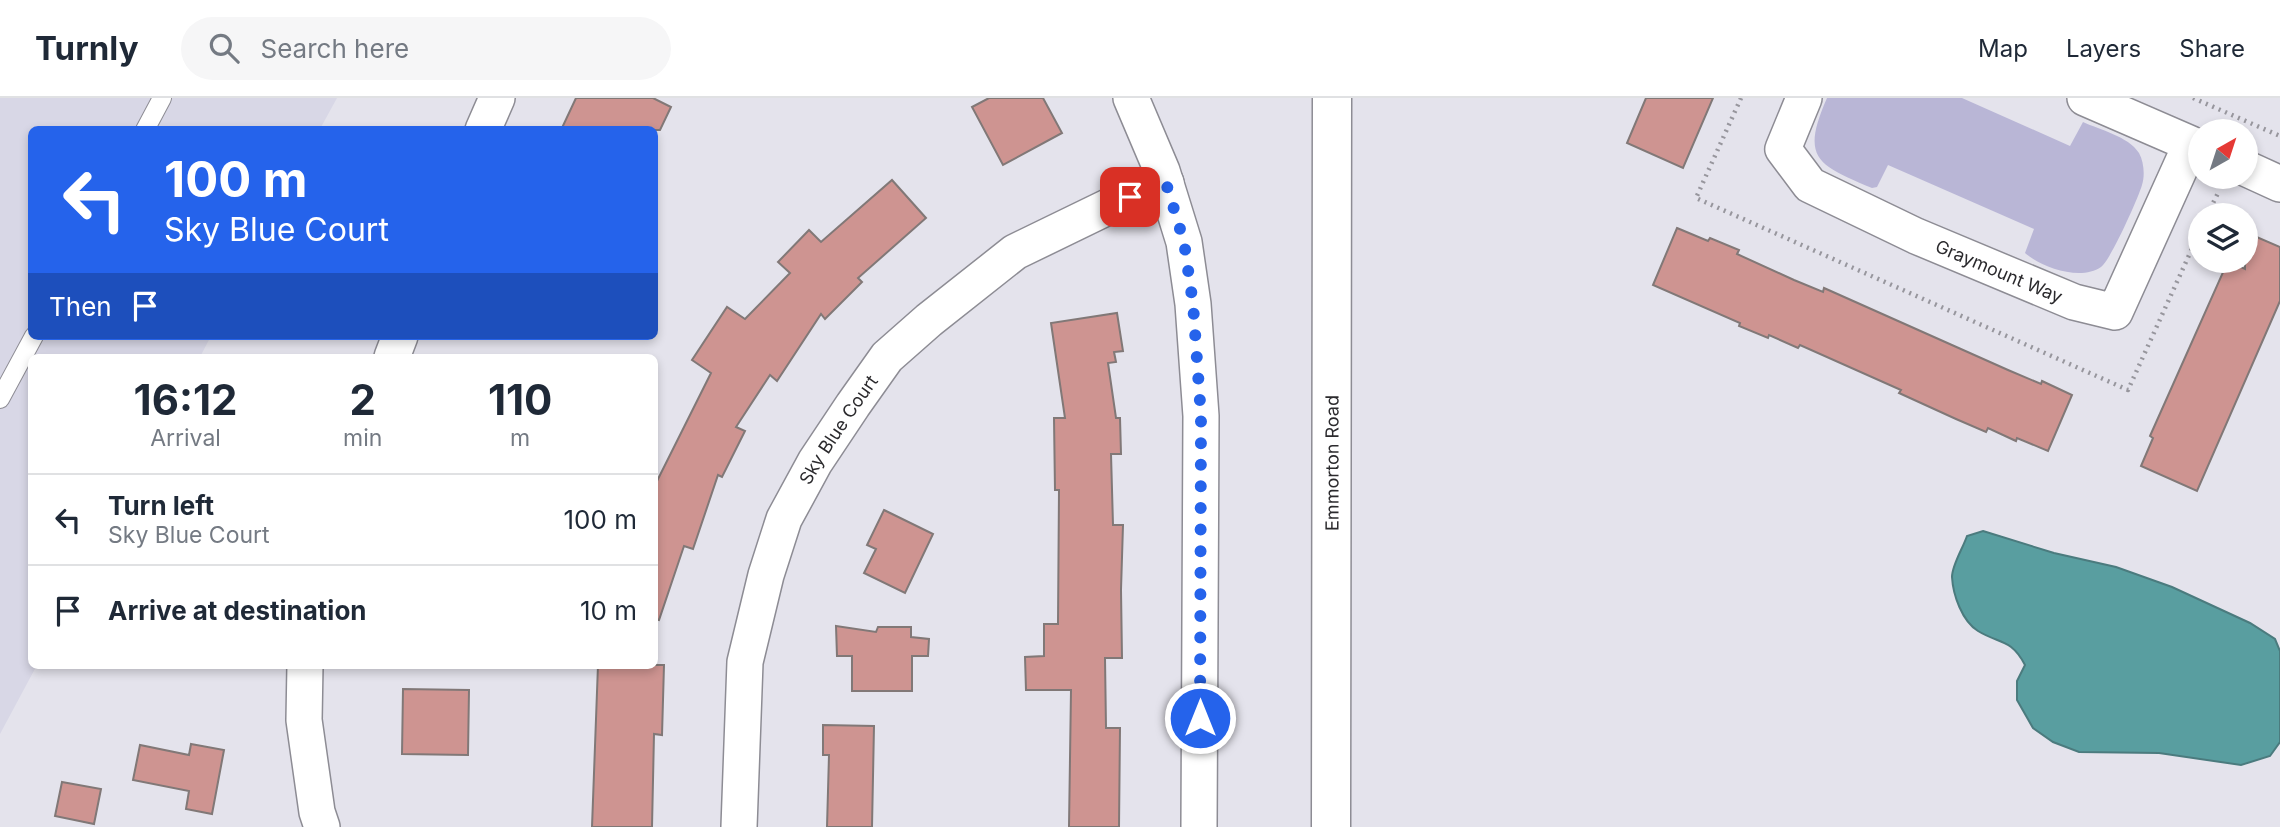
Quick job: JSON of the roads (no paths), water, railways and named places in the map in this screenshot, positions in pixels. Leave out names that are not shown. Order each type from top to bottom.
[{"type":"main road","name":"Emmorton Road","points":[[1331,827],[1332,98]]},
{"type":"street","points":[[485,126],[497,98]]},
{"type":"street","points":[[1131,98],[1166,183],[1184,242],[1193,304],[1201,416],[1199,827]]},
{"type":"street","name":"Graymount Way","points":[[1804,98],[1783,149],[1810,185],[1916,236],[2074,302],[2115,312],[2188,161]]},
{"type":"street","name":"Graymount Way","points":[[2085,98],[2188,143]]},
{"type":"street","points":[[2258,174],[2280,184]]},
{"type":"street","name":"Sky Blue Court","points":[[739,827],[745,662],[763,586],[784,519],[837,428],[887,357],[949,303],[1015,252],[1120,201],[1166,183]]},
{"type":"street","points":[[305,669],[303,720],[317,812],[322,827]]},
{"type":"lane","points":[[147,126],[162,98]]},
{"type":"lane","points":[[0,399],[32,340]]},
{"type":"water","points":[[1983,531],[2054,553],[2116,567],[2172,587],[2250,623],[2275,639],[2280,651],[2280,742],[2270,756],[2241,765],[2159,753],[2079,752],[2053,742],[2033,728],[2017,700],[2017,681],[2025,665],[2020,656],[2010,646],[1972,627],[1959,607],[1954,592],[1952,572],[1967,536]]}]
